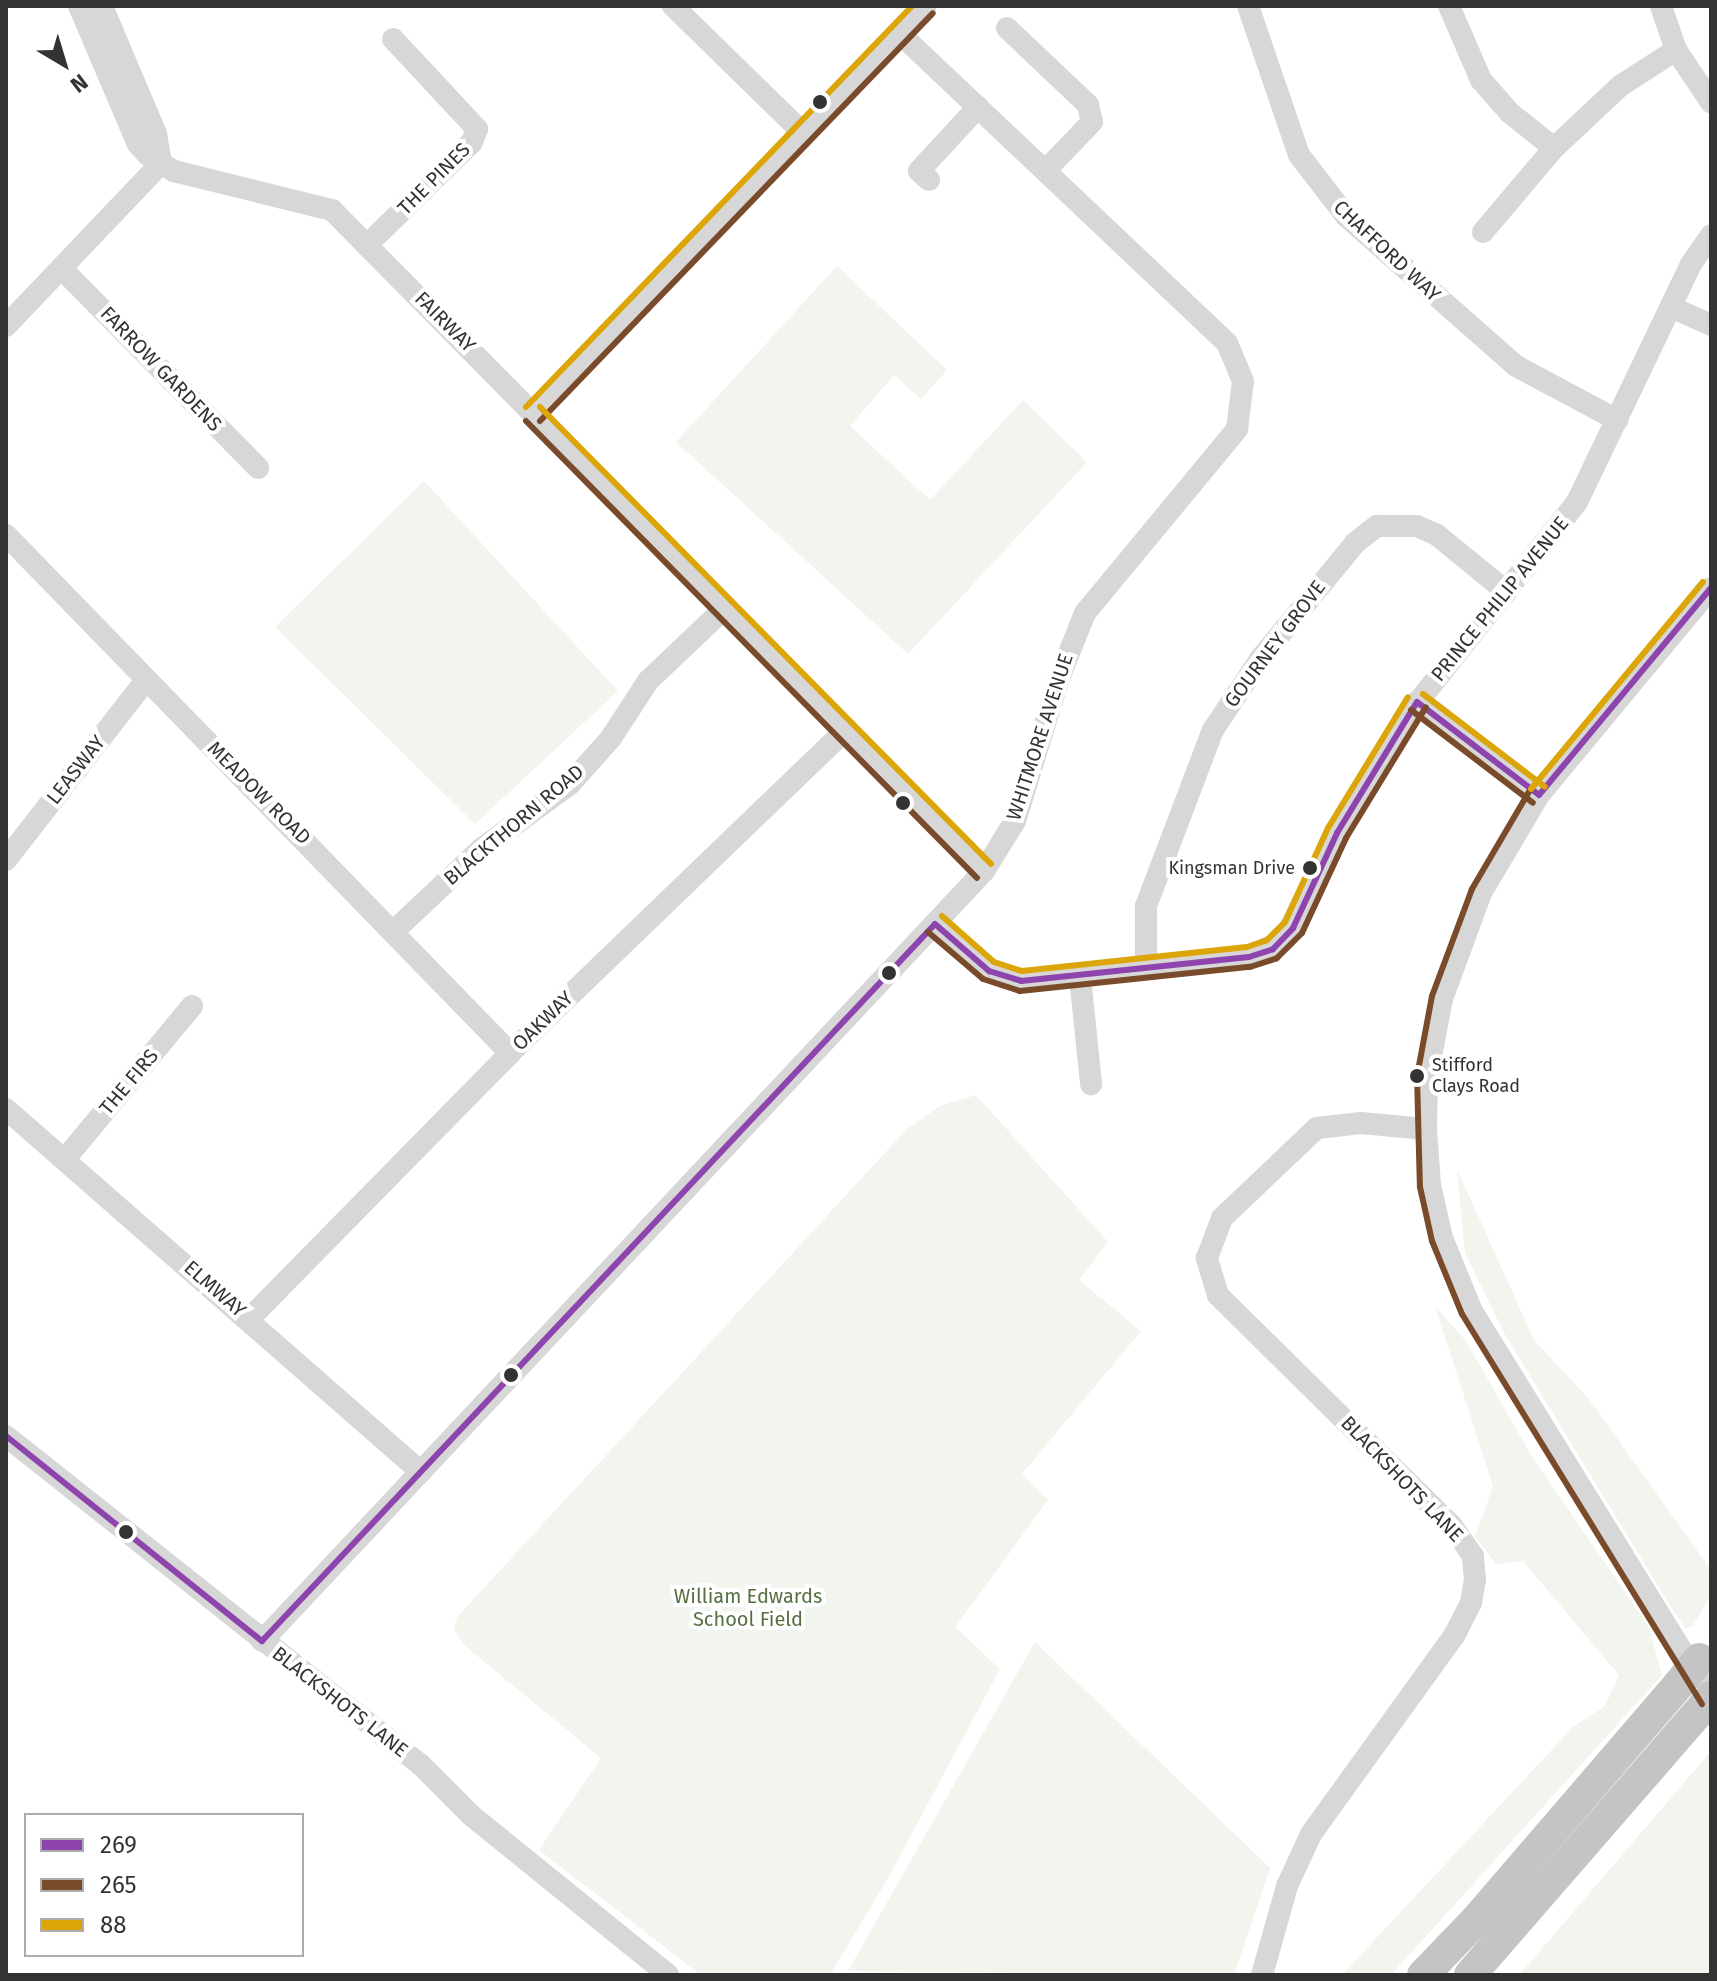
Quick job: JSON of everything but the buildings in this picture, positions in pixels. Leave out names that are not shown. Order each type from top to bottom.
[{"type":"highway","points":[[1423,1975],[1487,1908],[1705,1651]]},
{"type":"highway","points":[[1470,1975],[1707,1703]]},
{"type":"street","name":"FAIRWAY","points":[[79,6],[138,144],[161,163],[193,176],[310,201],[332,210],[984,871]]},
{"type":"street","points":[[6,326],[63,270],[161,163],[156,134],[102,6]]},
{"type":"street","points":[[673,6],[803,133]]},
{"type":"street","points":[[533,414],[926,6]]},
{"type":"street","name":"CHAFFORD WAY","points":[[1248,6],[1299,155],[1347,217],[1516,366],[1617,420]]},
{"type":"street","points":[[1449,6],[1481,80],[1510,113],[1554,148]]},
{"type":"street","points":[[1661,6],[1676,50],[1711,102]]},
{"type":"street","points":[[1007,28],[1088,105],[1092,122],[1046,170]]},
{"type":"street","name":"WHITMORE AVENUE","points":[[262,1641],[984,871],[1015,821],[1059,678],[1085,613],[1118,568],[1229,442],[1245,399],[1239,365],[1227,343],[899,33]]},
{"type":"street","name":"THE PINES","points":[[367,245],[472,142],[477,129],[393,39]]},
{"type":"street","points":[[1483,232],[1554,148],[1620,86],[1676,50]]},
{"type":"street","points":[[929,180],[919,171],[978,107]]},
{"type":"street","name":"PRINCE PHILIP AVENUE","points":[[935,924],[976,962],[1004,978],[1080,977],[1249,957],[1284,940],[1377,761],[1417,702],[1577,502],[1671,307],[1711,235]]},
{"type":"street","name":"FARROW GARDENS","points":[[63,270],[258,468]]},
{"type":"street","points":[[1671,307],[1711,325]]},
{"type":"street","name":"GOURNEY GROVE","points":[[1146,969],[1146,906],[1213,730],[1261,658],[1355,543],[1377,526],[1417,526],[1437,535],[1507,592]]},
{"type":"street","name":"MEADOW ROAD","points":[[6,535],[510,1053]]},
{"type":"street","points":[[1707,1703],[1642,1579],[1471,1309],[1442,1238],[1430,1185],[1426,1129],[1427,1077],[1442,999],[1481,893],[1539,795],[1711,588]]},
{"type":"street","name":"BLACKTHORN ROAD","points":[[394,931],[481,849],[570,784],[611,738],[648,681],[725,608]]},
{"type":"street","name":"LEASWAY","points":[[6,860],[146,680]]},
{"type":"street","points":[[1417,702],[1539,795]]},
{"type":"street","name":"OAKWAY","points":[[249,1319],[510,1053],[845,731]]},
{"type":"street","points":[[1080,977],[1091,1084]]},
{"type":"street","name":"THE FIRS","points":[[65,1159],[192,1006]]},
{"type":"street","name":"ELMWAY","points":[[6,1109],[421,1472]]},
{"type":"street","name":"BLACKSHOTS LANE","points":[[1262,1975],[1287,1886],[1311,1834],[1454,1636],[1471,1602],[1475,1580],[1473,1556],[1452,1526],[1218,1295],[1207,1258],[1222,1218],[1317,1128],[1361,1123],[1426,1129]]},
{"type":"street","name":"BLACKSHOTS LANE","points":[[6,1436],[421,1765],[472,1816],[668,1975]]},
{"type":"green space","points":[[837,266],[947,370],[921,399],[894,375],[850,426],[930,500],[1023,400],[1087,462],[908,654],[676,442]]},
{"type":"green space","points":[[424,481],[618,691],[475,824],[275,627]]},
{"type":"green space","name":"William Edwards School Field","points":[[976,1095],[1108,1242],[1079,1280],[1141,1331],[1022,1474],[1048,1500],[955,1627],[1000,1669],[887,1880],[830,1975],[701,1975],[539,1850],[601,1758],[464,1645],[454,1629],[457,1617],[907,1129],[940,1106]]},
{"type":"green space","points":[[1457,1169],[1534,1340],[1589,1399],[1711,1570],[1711,1596],[1692,1627],[1685,1628],[1672,1609],[1504,1333],[1465,1253]]},
{"type":"green space","points":[[1435,1306],[1466,1341],[1531,1455],[1649,1627],[1662,1675],[1391,1975],[1342,1975],[1573,1727],[1605,1706],[1619,1675],[1523,1561],[1496,1564],[1475,1537],[1493,1486]]},
{"type":"green space","points":[[1035,1642],[1270,1868],[1234,1975],[848,1971]]},
{"type":"green space","points":[[1711,1751],[1711,1975],[1518,1975],[1529,1964]]},
{"type":"transit line","name":"88","points":[[526,407],[912,6]]},
{"type":"transit line","name":"265","points":[[540,421],[933,13]]},
{"type":"transit line","name":"88","points":[[540,407],[991,864]]},
{"type":"transit line","name":"265","points":[[526,421],[977,878]]},
{"type":"transit line","name":"88","points":[[1531,789],[1703,582]]},
{"type":"transit line","name":"269","points":[[1539,795],[1711,588]]},
{"type":"transit line","name":"88","points":[[1423,694],[1545,787]]},
{"type":"transit line","name":"88","points":[[942,916],[994,962],[1022,971],[1247,947],[1267,940],[1285,922],[1328,828],[1408,697]]},
{"type":"transit line","name":"269","points":[[1417,702],[1539,795]]},
{"type":"transit line","name":"269","points":[[935,924],[989,971],[1021,981],[1249,957],[1273,949],[1293,928],[1337,833],[1417,702]]},
{"type":"transit line","name":"265","points":[[928,932],[983,979],[1020,991],[1250,967],[1277,958],[1302,933],[1346,838],[1426,707]]},
{"type":"transit line","name":"265","points":[[1411,710],[1533,803]]},
{"type":"transit line","name":"265","points":[[1530,790],[1472,889],[1432,996],[1417,1076],[1420,1187],[1432,1241],[1462,1314],[1702,1704]]},
{"type":"transit line","name":"269","points":[[262,1641],[935,924]]},
{"type":"transit line","name":"269","points":[[6,1436],[262,1641]]},
{"type":"place","name":"Kingsman Drive","points":[[1310,868]]},
{"type":"place","name":"Stifford Clays Road","points":[[1417,1076]]}]
